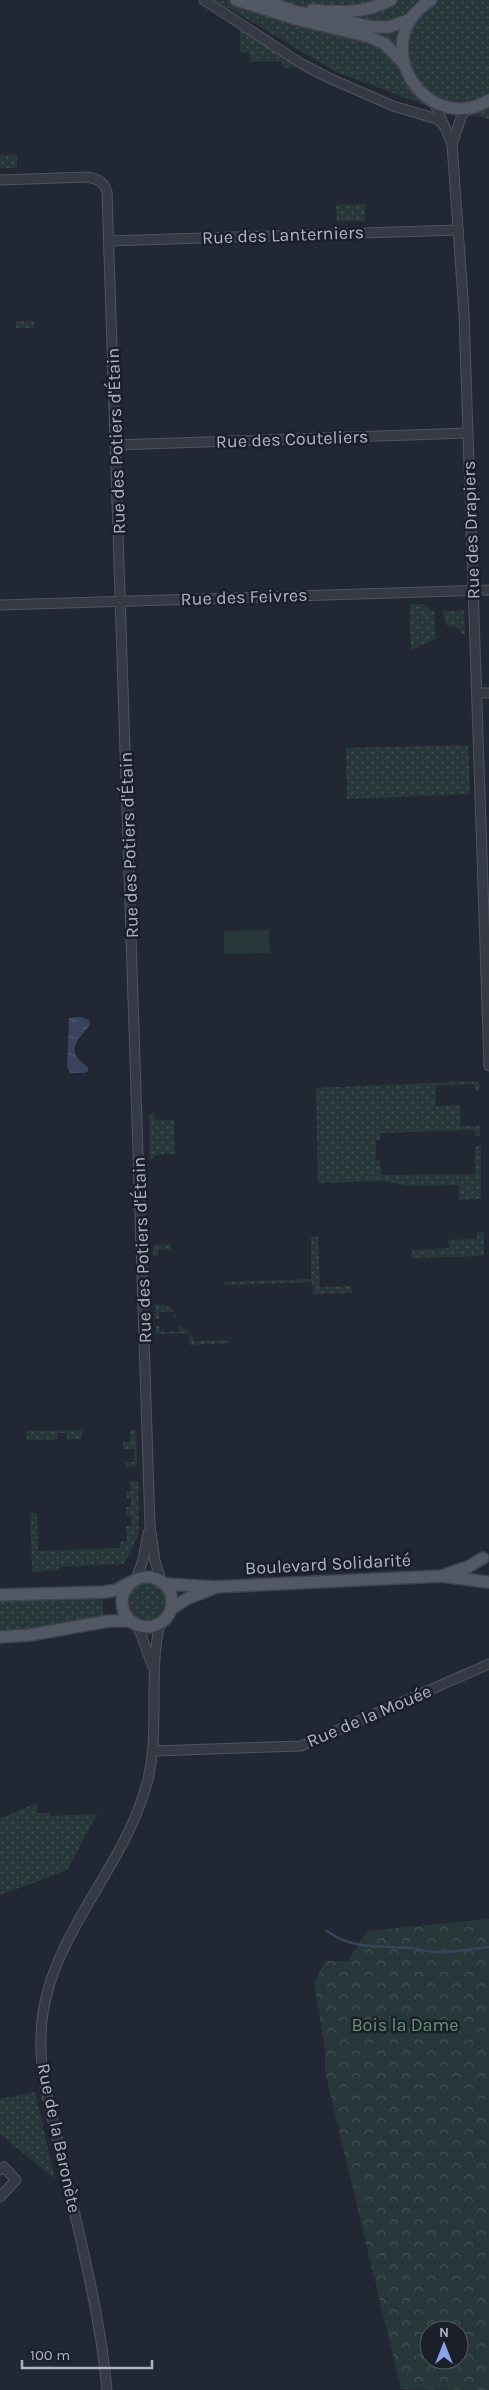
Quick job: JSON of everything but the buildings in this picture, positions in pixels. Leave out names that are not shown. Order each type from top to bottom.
[{"type":"main road","points":[[236,0],[296,19],[370,37],[385,44],[404,64],[415,86],[434,102],[452,108],[472,107],[489,100]]},
{"type":"main road","points":[[264,1],[314,10],[353,12],[377,7],[391,0]]},
{"type":"main road","points":[[404,64],[402,49],[404,33],[411,19],[422,6],[431,0]]},
{"type":"main road","points":[[264,1],[297,12],[374,27],[389,27],[411,19]]},
{"type":"main road","points":[[486,1554],[482,1571],[488,1583]]},
{"type":"main road","name":"Boulevard Solidarité","points":[[442,1576],[468,1567],[486,1554]]},
{"type":"main road","points":[[0,1595],[105,1592],[116,1590],[134,1580],[149,1576],[163,1582],[172,1598],[171,1609],[167,1618],[160,1623],[145,1627],[133,1622],[108,1621],[41,1634],[0,1637]]},
{"type":"main road","name":"Boulevard Solidarité","points":[[163,1582],[215,1587],[442,1576],[488,1583]]},
{"type":"main road","points":[[133,1622],[125,1614],[122,1601],[126,1588],[134,1580]]},
{"type":"main road","name":"Boulevard Solidarité","points":[[171,1609],[188,1598],[215,1587]]},
{"type":"street","points":[[204,0],[302,64],[393,106],[437,119],[444,125]]},
{"type":"street","name":"Rue des Drapiers","points":[[434,102],[452,144],[464,313],[488,984],[489,1066]]},
{"type":"street","name":"Rue des Drapiers","points":[[452,144],[462,114],[472,107]]},
{"type":"street","name":"Rue des Potiers d'Étain","points":[[0,180],[87,177],[97,179],[104,185],[107,192],[150,1525],[155,1561],[163,1582]]},
{"type":"street","name":"Rue des Lanterniers","points":[[109,241],[458,230]]},
{"type":"street","name":"Rue des Couteliers","points":[[116,446],[468,433]]},
{"type":"street","name":"Rue des Feivres","points":[[0,605],[489,590]]},
{"type":"street","points":[[477,693],[489,693]]},
{"type":"street","name":"Rue des Potiers d'Étain","points":[[134,1580],[143,1560],[150,1525]]},
{"type":"street","name":"Rue de la Baronète","points":[[133,1622],[142,1634],[153,1668]]},
{"type":"street","name":"Rue de la Baronète","points":[[107,2390],[98,2326],[44,2079],[41,2034],[46,2002],[61,1953],[136,1817],[150,1773],[154,1751],[153,1668],[160,1623]]},
{"type":"street","name":"Rue de la Mouée","points":[[154,1751],[301,1746],[489,1664]]},
{"type":"street","points":[[0,2170],[4,2167],[16,2180],[1,2192]]},
{"type":"green space","points":[[215,0],[489,0],[489,119],[425,105],[336,72]]},
{"type":"green space","points":[[240,30],[298,67],[283,68],[282,61],[250,62],[249,53],[240,52]]},
{"type":"green space","points":[[17,154],[17,168],[0,168],[0,155]]},
{"type":"green space","points":[[365,204],[365,221],[337,221],[336,205]]},
{"type":"green space","points":[[16,321],[34,321],[34,328],[16,328]]},
{"type":"green space","points":[[409,604],[424,604],[431,611],[434,611],[436,639],[411,650]]},
{"type":"green space","points":[[464,610],[465,637],[457,627],[446,625],[443,611]]},
{"type":"green space","points":[[468,745],[470,794],[347,799],[346,748]]},
{"type":"green space","points":[[269,930],[270,953],[224,954],[224,931]]},
{"type":"green space","points":[[479,1081],[479,1091],[475,1091],[474,1084],[436,1086],[436,1106],[460,1105],[461,1126],[480,1126],[480,1136],[475,1136],[474,1130],[381,1133],[380,1140],[376,1140],[376,1160],[380,1160],[381,1175],[475,1174],[475,1147],[481,1145],[481,1199],[459,1200],[459,1185],[410,1186],[383,1181],[318,1183],[316,1088]]},
{"type":"green space","points":[[154,1113],[155,1120],[174,1120],[175,1154],[156,1155],[150,1162],[149,1114]]},
{"type":"green space","points":[[477,1232],[484,1233],[484,1256],[412,1258],[412,1250],[449,1248],[448,1240],[477,1239]]},
{"type":"green space","points":[[318,1236],[320,1287],[351,1286],[352,1293],[313,1294],[312,1282],[224,1285],[224,1282],[311,1279],[311,1237]]},
{"type":"green space","points":[[171,1244],[171,1249],[158,1250],[158,1256],[153,1257],[153,1245]]},
{"type":"green space","points":[[155,1304],[166,1306],[174,1312],[159,1312],[159,1319],[155,1319]]},
{"type":"green space","points":[[178,1325],[186,1329],[196,1341],[228,1340],[231,1343],[189,1345],[189,1333],[156,1334],[156,1326],[159,1326],[160,1332],[179,1332]]},
{"type":"green space","points":[[82,1430],[82,1439],[67,1439],[67,1433],[58,1433],[57,1440],[27,1440],[26,1431]]},
{"type":"green space","points":[[130,1430],[136,1430],[137,1466],[126,1467],[126,1462],[134,1462],[134,1449],[123,1449],[123,1442],[130,1442]]},
{"type":"green space","points":[[138,1481],[139,1534],[124,1564],[60,1567],[57,1570],[32,1572],[30,1513],[37,1513],[38,1551],[120,1548],[120,1542],[127,1541],[126,1526],[132,1526],[132,1517],[127,1516],[126,1507],[131,1507],[131,1498],[127,1498],[126,1491],[131,1491],[130,1482]]},
{"type":"green space","points":[[147,1583],[161,1588],[166,1602],[161,1616],[147,1621],[133,1616],[128,1602],[133,1588]]},
{"type":"green space","points":[[102,1598],[103,1616],[27,1630],[0,1632],[0,1600]]},
{"type":"green space","points":[[37,1803],[37,1813],[50,1813],[50,1816],[97,1814],[67,1870],[0,1895],[0,1818]]},
{"type":"green space","name":"Bois la Dame","points":[[489,1919],[489,2390],[401,2389],[325,2072],[325,2050],[314,1983],[325,1961],[348,1961],[367,1931]]},
{"type":"green space","points":[[35,2092],[55,2179],[0,2134],[0,2099]]},
{"type":"water","points":[[81,1017],[89,1020],[90,1025],[77,1041],[75,1051],[76,1056],[88,1067],[88,1071],[85,1073],[71,1073],[67,1068],[69,1018]]},
{"type":"waterway","points":[[327,1931],[347,1941],[368,1946],[412,1948],[429,1952],[489,1947]]}]
